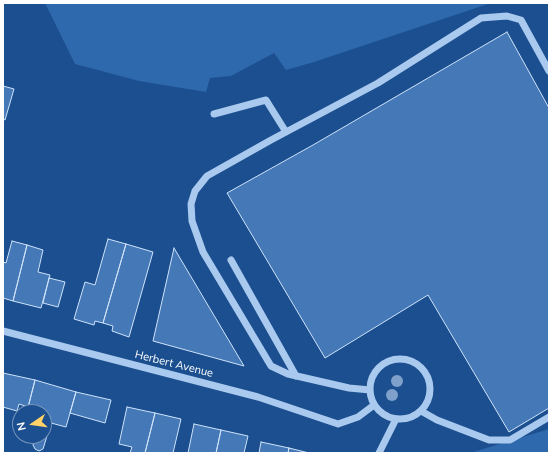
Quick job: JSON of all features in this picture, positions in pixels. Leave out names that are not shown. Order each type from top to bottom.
[{"type":"street","points":[[370,390],[349,388],[296,376],[271,366],[204,252],[192,221],[191,204],[195,191],[207,176],[286,132],[378,84],[481,18],[507,16],[521,20],[549,71]]},
{"type":"street","points":[[214,114],[266,100],[286,132]]},
{"type":"street","points":[[231,260],[296,376]]},
{"type":"street","name":"Herbert Avenue","points":[[3,331],[258,397],[338,424],[358,417],[374,405]]},
{"type":"street","points":[[394,360],[408,360],[417,363],[428,377],[430,396],[427,404],[414,417],[405,419],[387,417],[374,405],[370,390],[373,376],[381,365],[394,360]]},
{"type":"street","points":[[421,411],[436,420],[489,440],[510,440],[549,417]]},
{"type":"street","points":[[379,453],[396,419]]},
{"type":"shaded area","points":[[45,3],[491,3],[286,70],[274,53],[231,76],[210,78],[206,92],[139,81],[75,64]]},
{"type":"shaded area","points":[[549,429],[549,453],[470,453]]},
{"type":"building","points":[[507,32],[549,108],[549,408],[509,432],[428,295],[325,358],[227,193],[313,145]]},
{"type":"building","points":[[3,86],[14,89],[5,120],[3,119]]},
{"type":"building","points":[[108,239],[126,244],[103,323],[95,321],[94,325],[74,319],[85,282],[95,285]]},
{"type":"building","points":[[12,241],[27,245],[13,301],[3,298],[3,262],[6,263]]},
{"type":"building","points":[[126,244],[153,252],[129,337],[112,331],[113,326],[103,323]]},
{"type":"building","points":[[27,245],[43,250],[38,272],[50,275],[41,308],[13,301]]},
{"type":"building","points":[[174,248],[244,366],[153,341]]},
{"type":"building","points":[[49,278],[65,282],[58,307],[43,303]]},
{"type":"building","points":[[3,373],[35,380],[29,404],[12,404],[12,410],[3,407]]},
{"type":"building","points":[[35,380],[76,392],[66,427],[52,423],[52,404],[29,404]]},
{"type":"building","points":[[76,392],[111,400],[105,423],[70,413]]},
{"type":"building","points":[[127,407],[155,413],[145,453],[130,453],[132,447],[119,444]]},
{"type":"building","points":[[155,413],[181,419],[173,453],[145,453]]},
{"type":"building","points":[[194,424],[221,430],[216,453],[188,453]]},
{"type":"building","points":[[221,430],[248,436],[244,453],[216,453]]},
{"type":"building","points":[[261,442],[289,448],[288,453],[259,453]]},
{"type":"building","points":[[45,444],[43,449],[39,451],[35,449],[33,445]]},
{"type":"building","points":[[289,448],[309,453],[288,453]]}]
